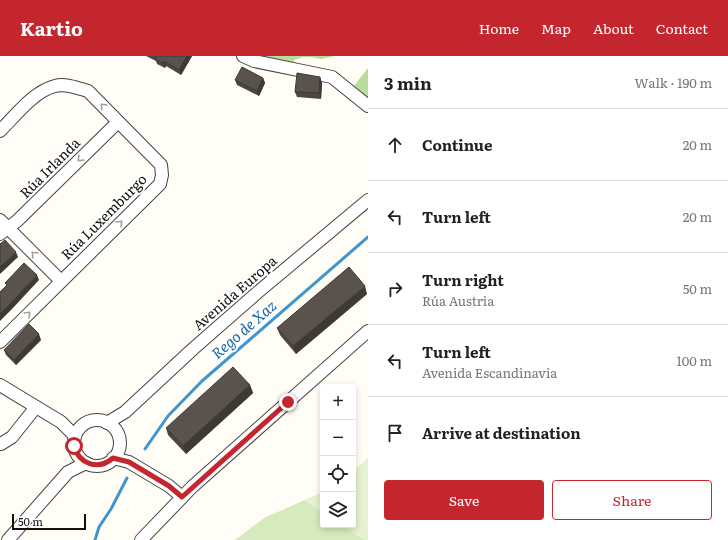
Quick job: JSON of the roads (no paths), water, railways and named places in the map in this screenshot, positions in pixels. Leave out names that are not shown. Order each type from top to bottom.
[{"type":"street","points":[[243,56],[254,61],[332,77],[368,106]]},
{"type":"street","name":"Rúa Luxemburgo","points":[[0,131],[37,94],[55,86],[74,87],[88,91],[161,165],[162,175],[160,184],[0,342]]},
{"type":"street","name":"Rúa Irlanda","points":[[3,227],[17,221],[118,122]]},
{"type":"street","name":"Avenida Europa","points":[[111,426],[194,348],[246,302],[368,200]]},
{"type":"street","name":"Rúa Luxemburgo","points":[[3,227],[61,281]]},
{"type":"street","points":[[141,540],[182,497],[368,331]]},
{"type":"street","points":[[0,385],[78,432]]},
{"type":"street","points":[[1,444],[12,436],[36,407]]},
{"type":"street","points":[[96,420],[111,426],[119,438],[116,453],[106,463],[100,465],[93,465],[82,460],[77,454],[74,446],[78,432],[87,422],[96,420]]},
{"type":"street","points":[[116,453],[169,486],[182,497]]},
{"type":"street","points":[[8,540],[68,472],[77,454]]},
{"type":"street","points":[[68,472],[86,463]]},
{"type":"waterway","name":"Rego de Xaz","points":[[145,449],[168,416],[202,381],[368,237]]},
{"type":"waterway","name":"Rego de Xaz","points":[[95,540],[99,527],[111,509],[127,478]]}]
